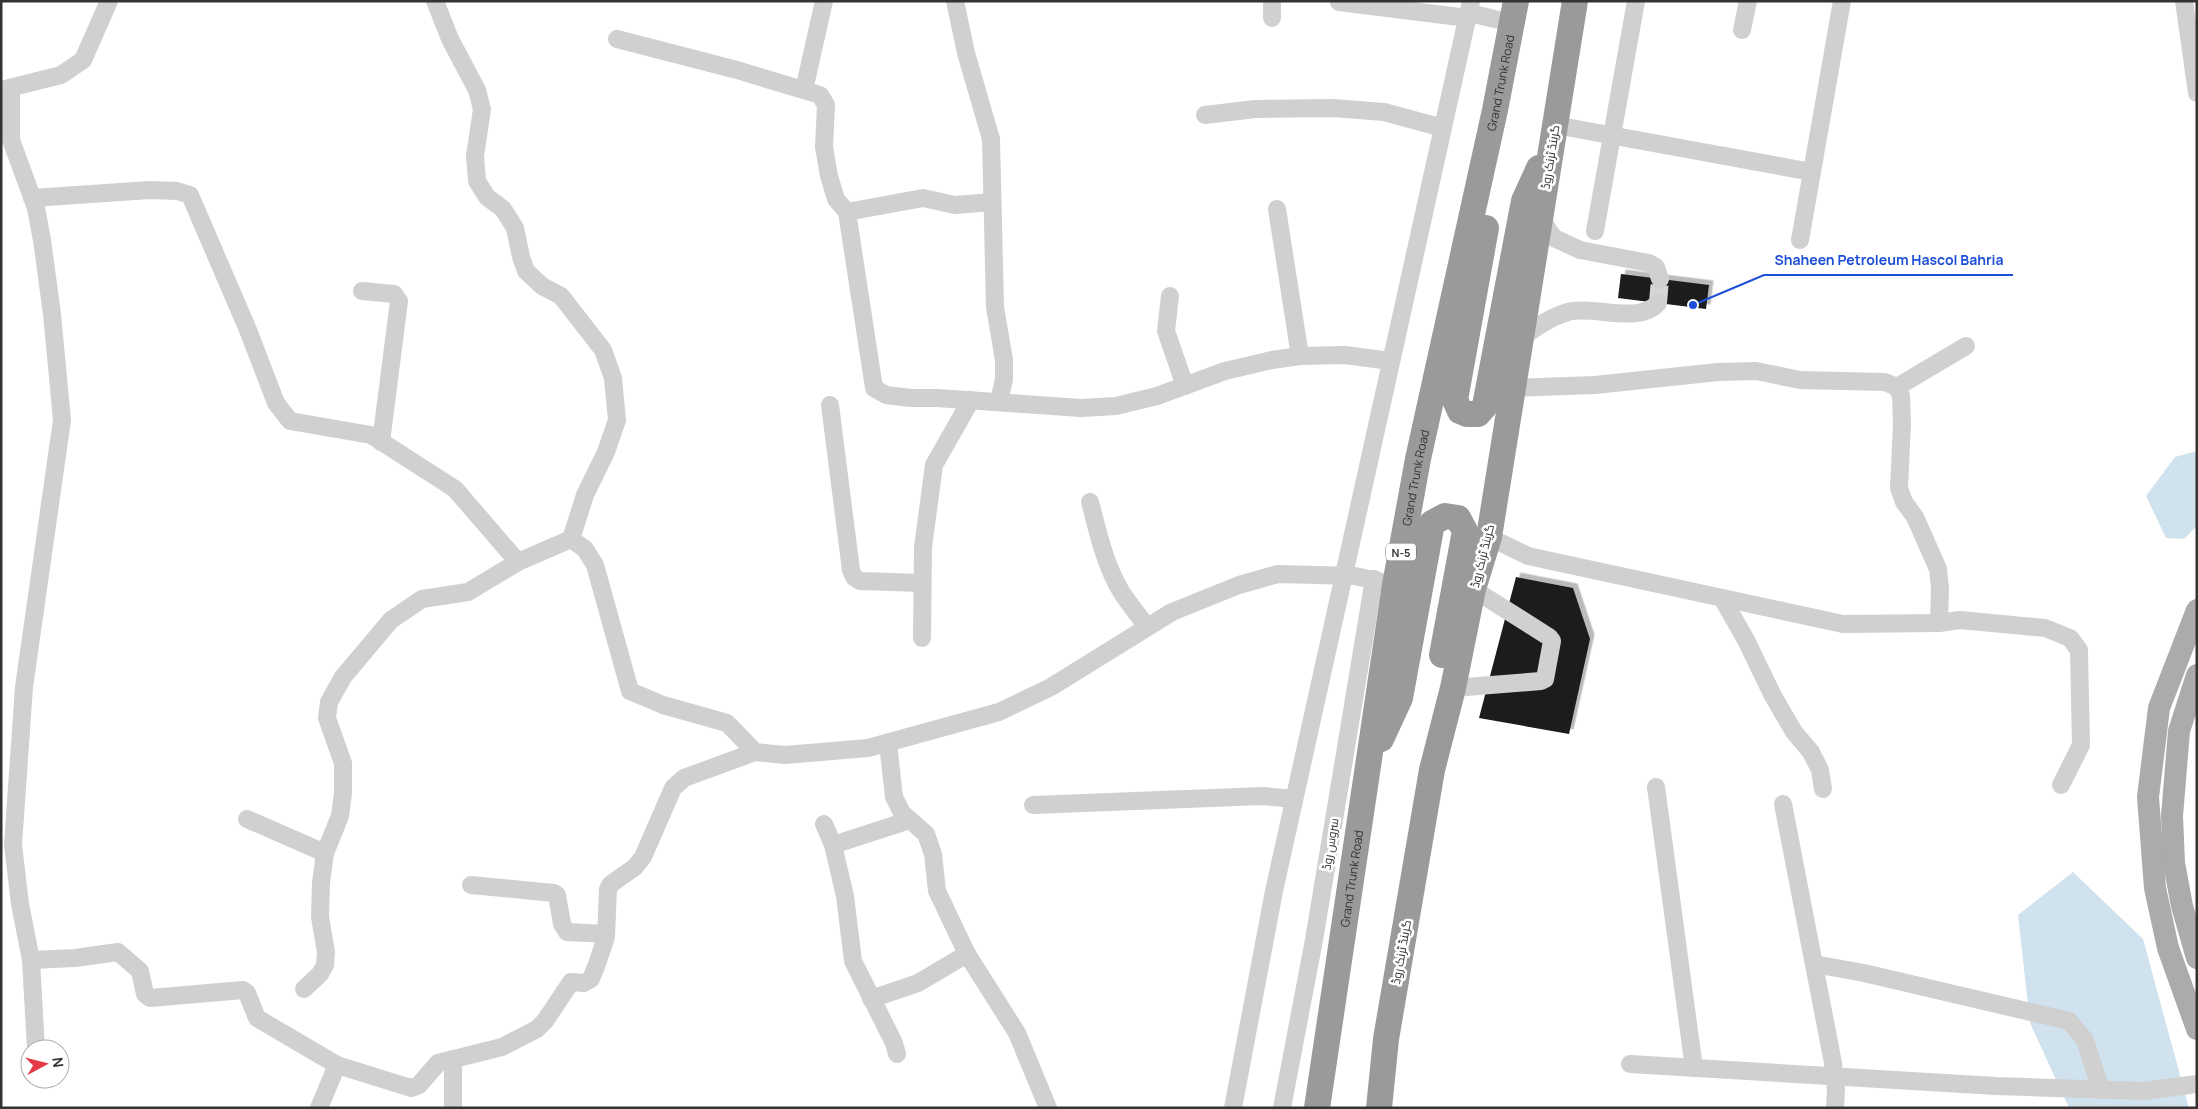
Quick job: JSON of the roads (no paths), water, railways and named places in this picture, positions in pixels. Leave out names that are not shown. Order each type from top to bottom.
[{"type":"highway","name":"گرینڈ ٹرنک روڈ","points":[[1379,1108],[1386,1039],[1432,770],[1453,688],[1473,589],[1488,537],[1575,1]]},
{"type":"highway","name":"Grand Trunk Road","points":[[1317,1108],[1368,767],[1384,582],[1418,458],[1495,110],[1514,12]]},
{"type":"highway","points":[[1495,110],[1491,197],[1456,400],[1460,411],[1467,414],[1478,414],[1485,406],[1524,201],[1554,130]]},
{"type":"highway","points":[[1368,767],[1400,698],[1432,523],[1445,516],[1458,518],[1464,531],[1434,695],[1432,770]]},
{"type":"main road","points":[[2197,610],[2159,708],[2148,796],[2155,888],[2168,948],[2197,1029]]},
{"type":"main road","points":[[2197,675],[2179,731],[2172,816],[2174,863],[2182,906],[2197,958]]},
{"type":"street","points":[[35,1039],[31,960],[7,839],[24,687],[62,420],[48,284],[36,208],[11,140],[6,89],[61,75],[83,60],[109,1]]},
{"type":"street","points":[[304,989],[320,974],[325,965],[326,952],[320,917],[324,853],[340,816],[343,793],[343,763],[327,718],[329,702],[343,677],[391,620],[422,599],[468,592],[518,562],[570,539],[585,495],[606,452],[617,420],[613,378],[603,350],[561,296],[542,286],[526,271],[521,258],[515,228],[503,209],[487,197],[477,181],[475,156],[482,109],[477,90],[450,38],[435,1]]},
{"type":"street","points":[[804,90],[824,1]]},
{"type":"street","points":[[955,1],[966,53],[991,139],[994,307],[1004,369],[1004,379],[998,402]]},
{"type":"street","points":[[1596,231],[1636,1]]},
{"type":"street","points":[[1742,30],[1748,1]]},
{"type":"street","points":[[1800,240],[1842,1]]},
{"type":"street","points":[[2184,1],[2197,93]]},
{"type":"street","points":[[1338,2],[1469,11],[1514,12]]},
{"type":"street","points":[[1233,1108],[1270,910],[1469,11]]},
{"type":"street","points":[[616,39],[736,70],[820,95],[826,105],[824,147],[829,176],[836,199],[847,212],[874,388],[886,394],[911,398],[971,400],[1081,408],[1116,406],[1157,396],[1225,371],[1272,360],[1300,356],[1345,355],[1390,362]]},
{"type":"street","points":[[1206,115],[1255,109],[1333,108],[1384,112],[1443,128]]},
{"type":"street","points":[[1554,130],[1612,136],[1812,172]]},
{"type":"street","points":[[32,198],[150,190],[177,191],[190,195],[248,330],[276,403],[290,421],[371,435],[455,489],[518,562]]},
{"type":"street","points":[[847,212],[923,198],[955,205],[992,202]]},
{"type":"street","points":[[1277,209],[1300,356]]},
{"type":"street","points":[[1540,218],[1554,238],[1580,250],[1649,263],[1656,267],[1660,279]]},
{"type":"street","points":[[362,291],[394,294],[399,301],[381,442]]},
{"type":"street","points":[[1170,296],[1166,331],[1185,386]]},
{"type":"street","points":[[1520,338],[1540,324],[1569,311],[1647,312],[1658,303]]},
{"type":"street","points":[[1898,387],[1966,346]]},
{"type":"street","points":[[1512,388],[1595,385],[1718,372],[1756,371],[1786,378],[1884,382],[1898,387]]},
{"type":"street","points":[[1898,387],[1901,396],[1902,424],[1899,488],[1904,502],[1915,517],[1938,569],[1940,588],[1939,623]]},
{"type":"street","points":[[922,638],[923,547],[934,465],[971,400]]},
{"type":"street","points":[[830,405],[851,570],[854,577],[860,581],[922,583]]},
{"type":"street","points":[[1090,502],[1102,546],[1111,570],[1121,592],[1147,628]]},
{"type":"street","points":[[1488,537],[1528,556],[1843,624],[1939,623],[1960,620],[2045,628],[2070,638],[2079,650],[2081,745],[2060,785]]},
{"type":"street","points":[[570,539],[585,548],[595,565],[630,691],[664,705],[727,724],[755,752]]},
{"type":"street","points":[[31,960],[76,958],[118,952],[140,971],[145,994],[150,998],[243,990],[247,993],[257,1018],[337,1065],[411,1088],[419,1085],[438,1063],[502,1047],[537,1029],[546,1021],[571,982],[582,983],[591,979],[606,934],[608,889],[611,884],[635,867],[643,857],[673,788],[684,778],[755,752],[785,755],[868,748],[999,712],[1051,687],[1172,612],[1239,586],[1278,574],[1344,576],[1384,582]]},
{"type":"street","name":"سروس روڈ","points":[[1282,1108],[1384,582]]},
{"type":"street","points":[[1453,688],[1541,681],[1545,679],[1552,641],[1549,637],[1473,589]]},
{"type":"street","points":[[1722,598],[1746,640],[1773,696],[1794,732],[1811,752],[1820,770],[1823,789]]},
{"type":"street","points":[[888,743],[894,797],[902,813],[926,834],[933,854],[937,891],[968,954],[1017,1033],[1048,1108]]},
{"type":"street","points":[[1656,787],[1694,1068]]},
{"type":"street","points":[[1033,806],[1264,796],[1294,799]]},
{"type":"street","points":[[1783,804],[1834,1076],[1835,1108]]},
{"type":"street","points":[[247,819],[324,853]]},
{"type":"street","points":[[833,845],[910,820]]},
{"type":"street","points":[[824,824],[833,845],[845,896],[853,961],[894,1043],[897,1054]]},
{"type":"street","points":[[471,885],[554,893],[557,895],[562,924],[567,932],[606,934]]},
{"type":"street","points":[[871,1000],[918,983],[968,954]]},
{"type":"street","points":[[1814,964],[1864,973],[2069,1021],[2085,1040],[2101,1090]]},
{"type":"street","points":[[453,1059],[453,1108]]},
{"type":"street","points":[[1630,1064],[1996,1086],[2101,1090],[2144,1091],[2197,1084]]},
{"type":"street","points":[[319,1108],[337,1065]]},
{"type":"water","points":[[2197,451],[2197,526],[2184,539],[2166,538],[2146,496],[2175,457]]},
{"type":"water","points":[[2073,872],[2143,939],[2189,1108],[2069,1108],[2030,1023],[2018,915]]},
{"type":"tunnel","points":[[1658,303],[1660,279]]},
{"type":"place","name":"Shaheen Petroleum Hascol Bahria","points":[[1693,305]]}]
